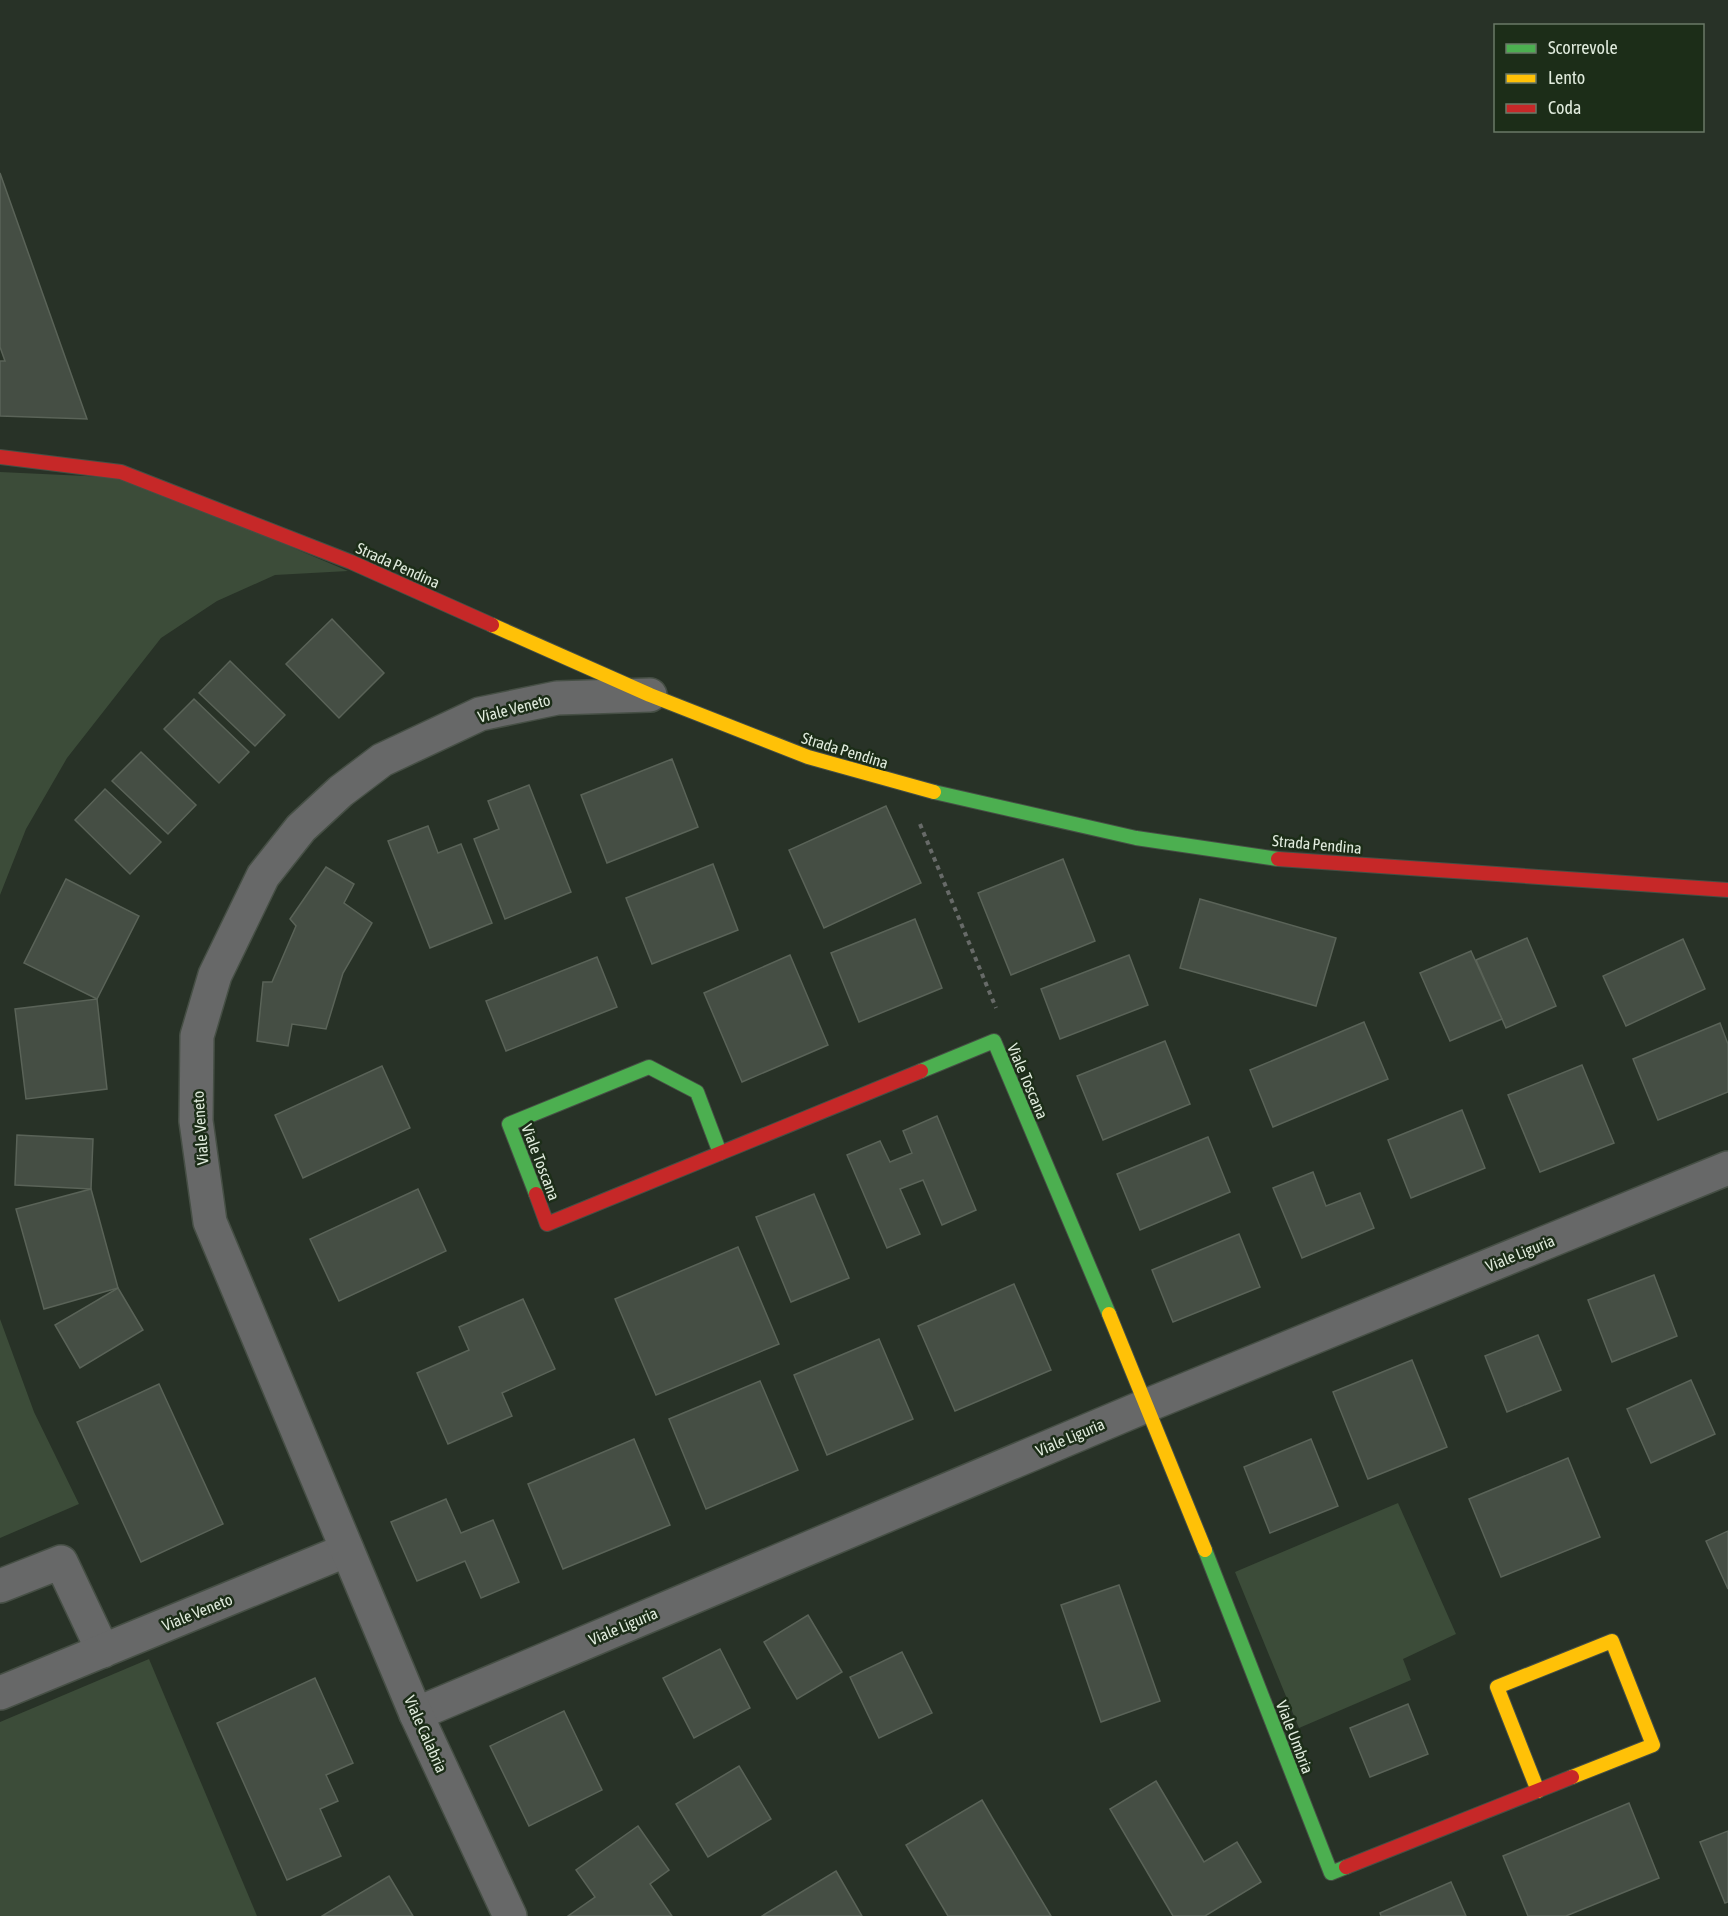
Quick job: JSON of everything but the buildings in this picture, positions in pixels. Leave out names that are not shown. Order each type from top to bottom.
[{"type":"street","name":"Strada Pendina","points":[[0,457],[121,472],[351,562],[650,695],[808,757],[904,784],[1136,838],[1290,861],[1728,890]]},
{"type":"street","name":"Viale Veneto","points":[[0,1693],[347,1550],[210,1222],[196,1121],[197,1036],[215,975],[262,876],[301,828],[341,791],[382,760],[480,714],[557,698],[650,695]]},
{"type":"street","name":"Viale Toscana","points":[[720,1153],[697,1092],[649,1067],[508,1124],[547,1224],[994,1041],[1148,1405]]},
{"type":"street","name":"Viale Liguria","points":[[416,1714],[1148,1405],[1728,1168]]},
{"type":"street","name":"Viale Umbria","points":[[1148,1405],[1331,1873],[1538,1791],[1653,1745],[1612,1641],[1497,1687],[1538,1791]]},
{"type":"street","name":"Viale Calabria","points":[[347,1550],[416,1714],[510,1916]]},
{"type":"street","points":[[0,1586],[61,1562],[103,1651]]},
{"type":"path","points":[[904,784],[998,1012],[994,1041]]},
{"type":"green space","points":[[0,472],[128,478],[348,571],[275,575],[217,601],[161,638],[67,758],[26,829],[0,895]]},
{"type":"green space","points":[[0,1319],[34,1412],[79,1504],[0,1538]]},
{"type":"green space","points":[[1398,1503],[1456,1634],[1403,1659],[1411,1680],[1299,1728],[1235,1572]]},
{"type":"green space","points":[[149,1659],[257,1916],[0,1916],[0,1722]]},
{"type":"traffic: fast","points":[[934,792],[1136,838],[1278,859]]},
{"type":"traffic: fast","points":[[921,1071],[994,1041],[1109,1314]]},
{"type":"traffic: fast","points":[[536,1194],[509,1124],[649,1067],[697,1092],[720,1153]]},
{"type":"traffic: fast","points":[[1205,1550],[1331,1873],[1346,1867]]},
{"type":"traffic: slow","points":[[492,625],[650,695],[808,757],[934,792]]},
{"type":"traffic: slow","points":[[1109,1314],[1205,1550]]},
{"type":"traffic: slow","points":[[1538,1791],[1497,1687],[1612,1641],[1653,1745],[1572,1777]]},
{"type":"traffic: jam","points":[[0,457],[121,472],[351,562],[492,625]]},
{"type":"traffic: jam","points":[[1278,859],[1728,890]]},
{"type":"traffic: jam","points":[[536,1194],[547,1224],[921,1071]]},
{"type":"traffic: jam","points":[[1346,1867],[1572,1777]]}]
